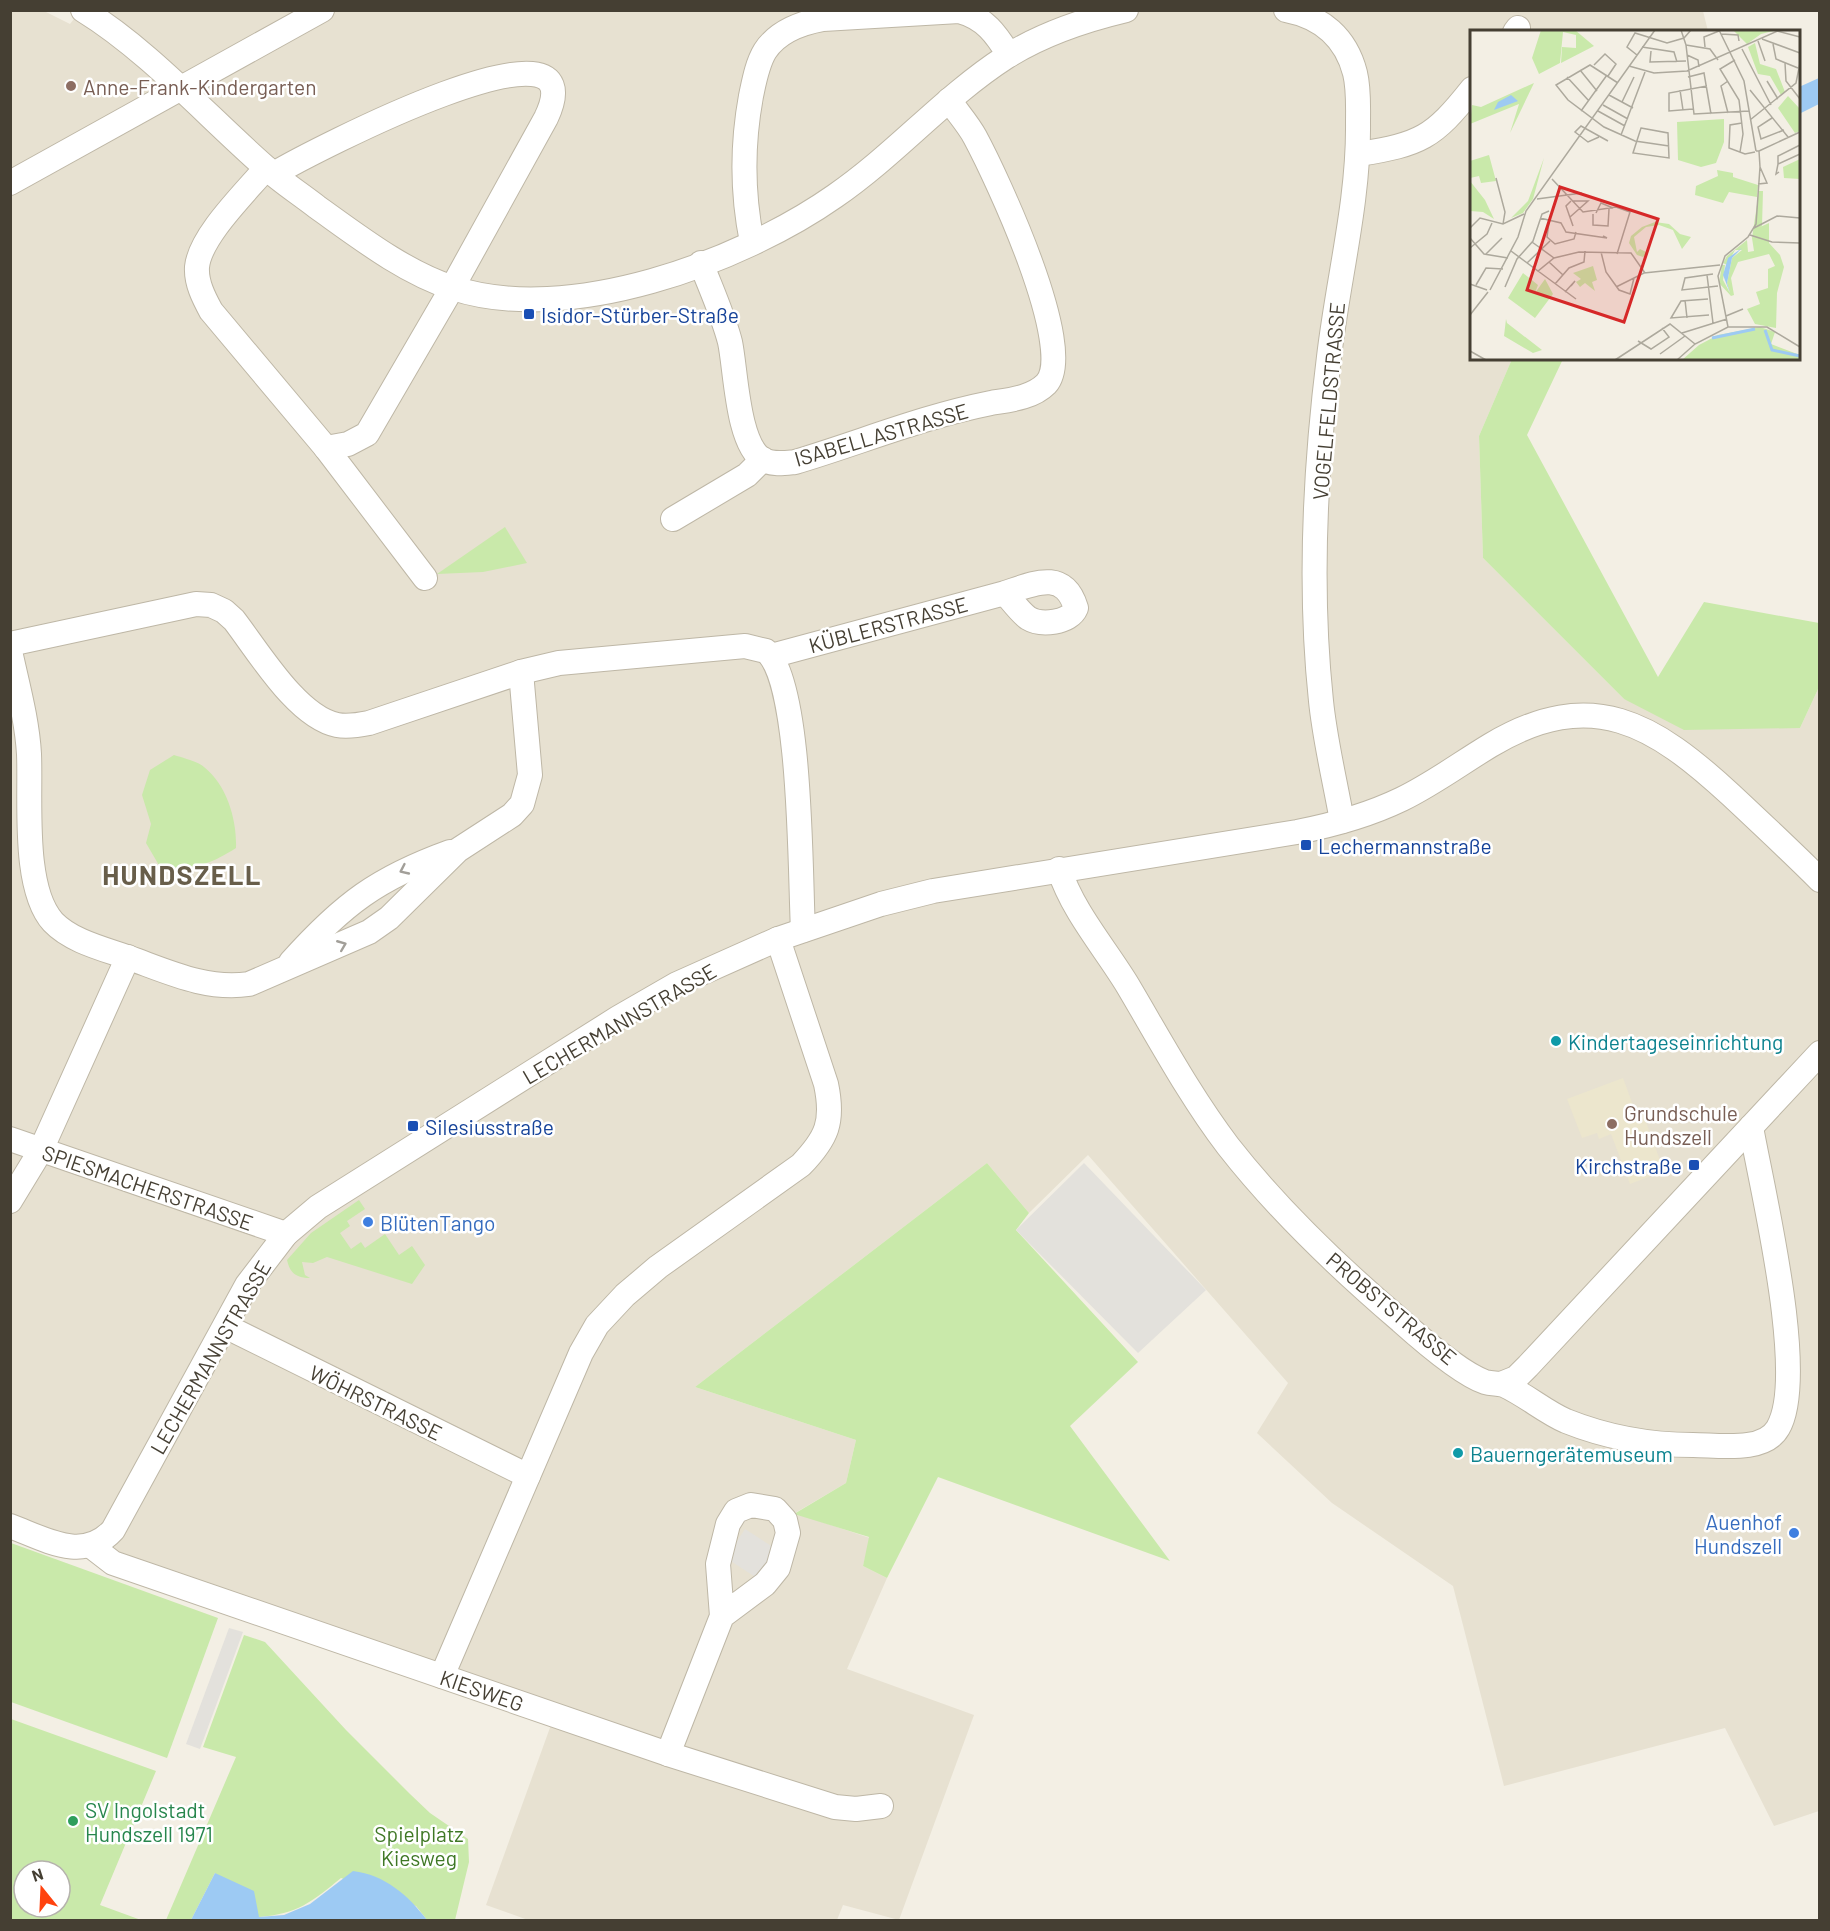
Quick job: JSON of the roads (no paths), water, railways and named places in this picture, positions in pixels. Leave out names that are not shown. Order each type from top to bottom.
[{"type":"street","points":[[83,10],[136,48],[270,171],[364,241],[408,267],[452,288],[490,297],[545,300],[618,290],[701,263],[752,242],[833,198],[874,168],[949,100],[1009,55],[1065,28],[1126,10]]},
{"type":"street","points":[[10,183],[322,10]]},
{"type":"street","points":[[752,242],[746,211],[743,162],[747,118],[755,79],[764,52],[777,37],[805,22],[823,19],[959,11],[974,15],[987,24],[1009,55]]},
{"type":"street","name":"VOGELFELDSTRASSE","points":[[1290,11],[1326,26],[1348,52],[1356,75],[1359,154],[1329,357],[1321,447],[1315,576],[1321,702],[1342,821]]},
{"type":"street","points":[[326,448],[348,444],[367,434],[452,288],[546,118],[554,83],[549,70],[538,57],[527,53],[514,53],[478,64],[429,84],[382,107],[270,171],[207,240],[197,267],[200,290],[211,311],[326,448],[425,578]]},
{"type":"street","points":[[1359,154],[1394,148],[1416,141],[1438,128],[1470,91]]},
{"type":"street","name":"ISABELLASTRASSE","points":[[701,263],[729,340],[744,424],[754,450],[763,459],[776,464],[795,462],[943,413],[1024,396],[1047,383],[1054,368],[1052,335],[1019,232],[973,135],[949,100]]},
{"type":"street","name":"ISABELLASTRASSE","points":[[673,519],[747,475],[763,459]]},
{"type":"street","name":"KÜBLERSTRASSE","points":[[771,656],[1005,593]]},
{"type":"street","points":[[10,644],[78,631],[180,606],[211,605],[224,611],[234,620],[296,699],[315,716],[345,725],[369,723],[521,672],[596,658],[745,646],[766,651],[780,670],[791,716],[803,930]]},
{"type":"street","points":[[10,651],[29,753],[33,860],[44,908],[63,931],[173,974],[228,987],[249,984],[369,932],[389,918],[458,850],[512,815],[522,804],[527,790],[530,760],[521,672]]},
{"type":"street","name":"LECHERMANNSTRASSE","points":[[91,1546],[105,1539],[113,1530],[247,1285],[286,1234],[348,1187],[618,1018],[677,984],[778,939],[933,891],[1297,832],[1342,821],[1400,800],[1517,732],[1547,721],[1594,716],[1623,721],[1649,731],[1670,743],[1711,776],[1820,880]]},
{"type":"street","points":[[288,966],[319,931],[364,892],[414,865],[458,850]]},
{"type":"street","name":"PROBSTSTRASSE","points":[[1059,869],[1074,904],[1113,961],[1177,1069],[1227,1144],[1251,1173],[1326,1254],[1421,1338],[1473,1375],[1486,1382],[1501,1384],[1565,1420],[1624,1438],[1675,1445],[1737,1445],[1768,1439],[1778,1429],[1787,1393],[1788,1351],[1751,1127]]},
{"type":"street","points":[[442,1676],[581,1353],[597,1325],[625,1295],[658,1268],[801,1165],[826,1133],[831,1105],[826,1084],[778,939]]},
{"type":"street","points":[[10,1201],[41,1150],[128,957]]},
{"type":"street","points":[[1501,1384],[1516,1378],[1528,1366],[1820,1053]]},
{"type":"street","name":"SPIESMACHERSTRASSE","points":[[10,1139],[286,1234]]},
{"type":"street","name":"WÖHRSTRASSE","points":[[225,1326],[528,1476]]},
{"type":"street","points":[[10,1526],[64,1546],[79,1549],[91,1546]]},
{"type":"street","name":"KIESWEG","points":[[91,1546],[113,1563],[668,1754],[835,1807],[856,1809],[881,1806]]},
{"type":"street","points":[[668,1754],[722,1616]]},
{"type":"water","points":[[1819,78],[1819,104],[1800,114],[1800,87]]},
{"type":"water","points":[[353,1871],[375,1877],[395,1888],[412,1902],[427,1920],[191,1920],[215,1873],[254,1891],[259,1917],[284,1915],[310,1904]]},
{"type":"place","name":"Anne-Frank-Kindergarten","points":[[71,86]]},
{"type":"place","name":"Isidor-Stürber-Straße","points":[[529,314]]},
{"type":"place","name":"Lechermannstraße","points":[[1306,845]]},
{"type":"place","name":"Kindertageseinrichtung","points":[[1556,1041]]},
{"type":"place","name":"Grundschule Hundszell","points":[[1612,1124]]},
{"type":"place","name":"Silesiusstraße","points":[[413,1126]]},
{"type":"place","name":"Kirchstraße","points":[[1694,1165]]},
{"type":"place","name":"BlütenTango","points":[[368,1222]]},
{"type":"place","name":"Bauerngerätemuseum","points":[[1458,1453]]},
{"type":"place","name":"Auenhof Hundszell","points":[[1794,1533]]},
{"type":"place","name":"SV Ingolstadt Hundszell 1971","points":[[73,1821]]},
{"type":"district","name":"HUNDSZELL","points":[[182,874]]},
{"type":"park label","name":"Spielplatz Kiesweg","points":[[419,1845]]}]
